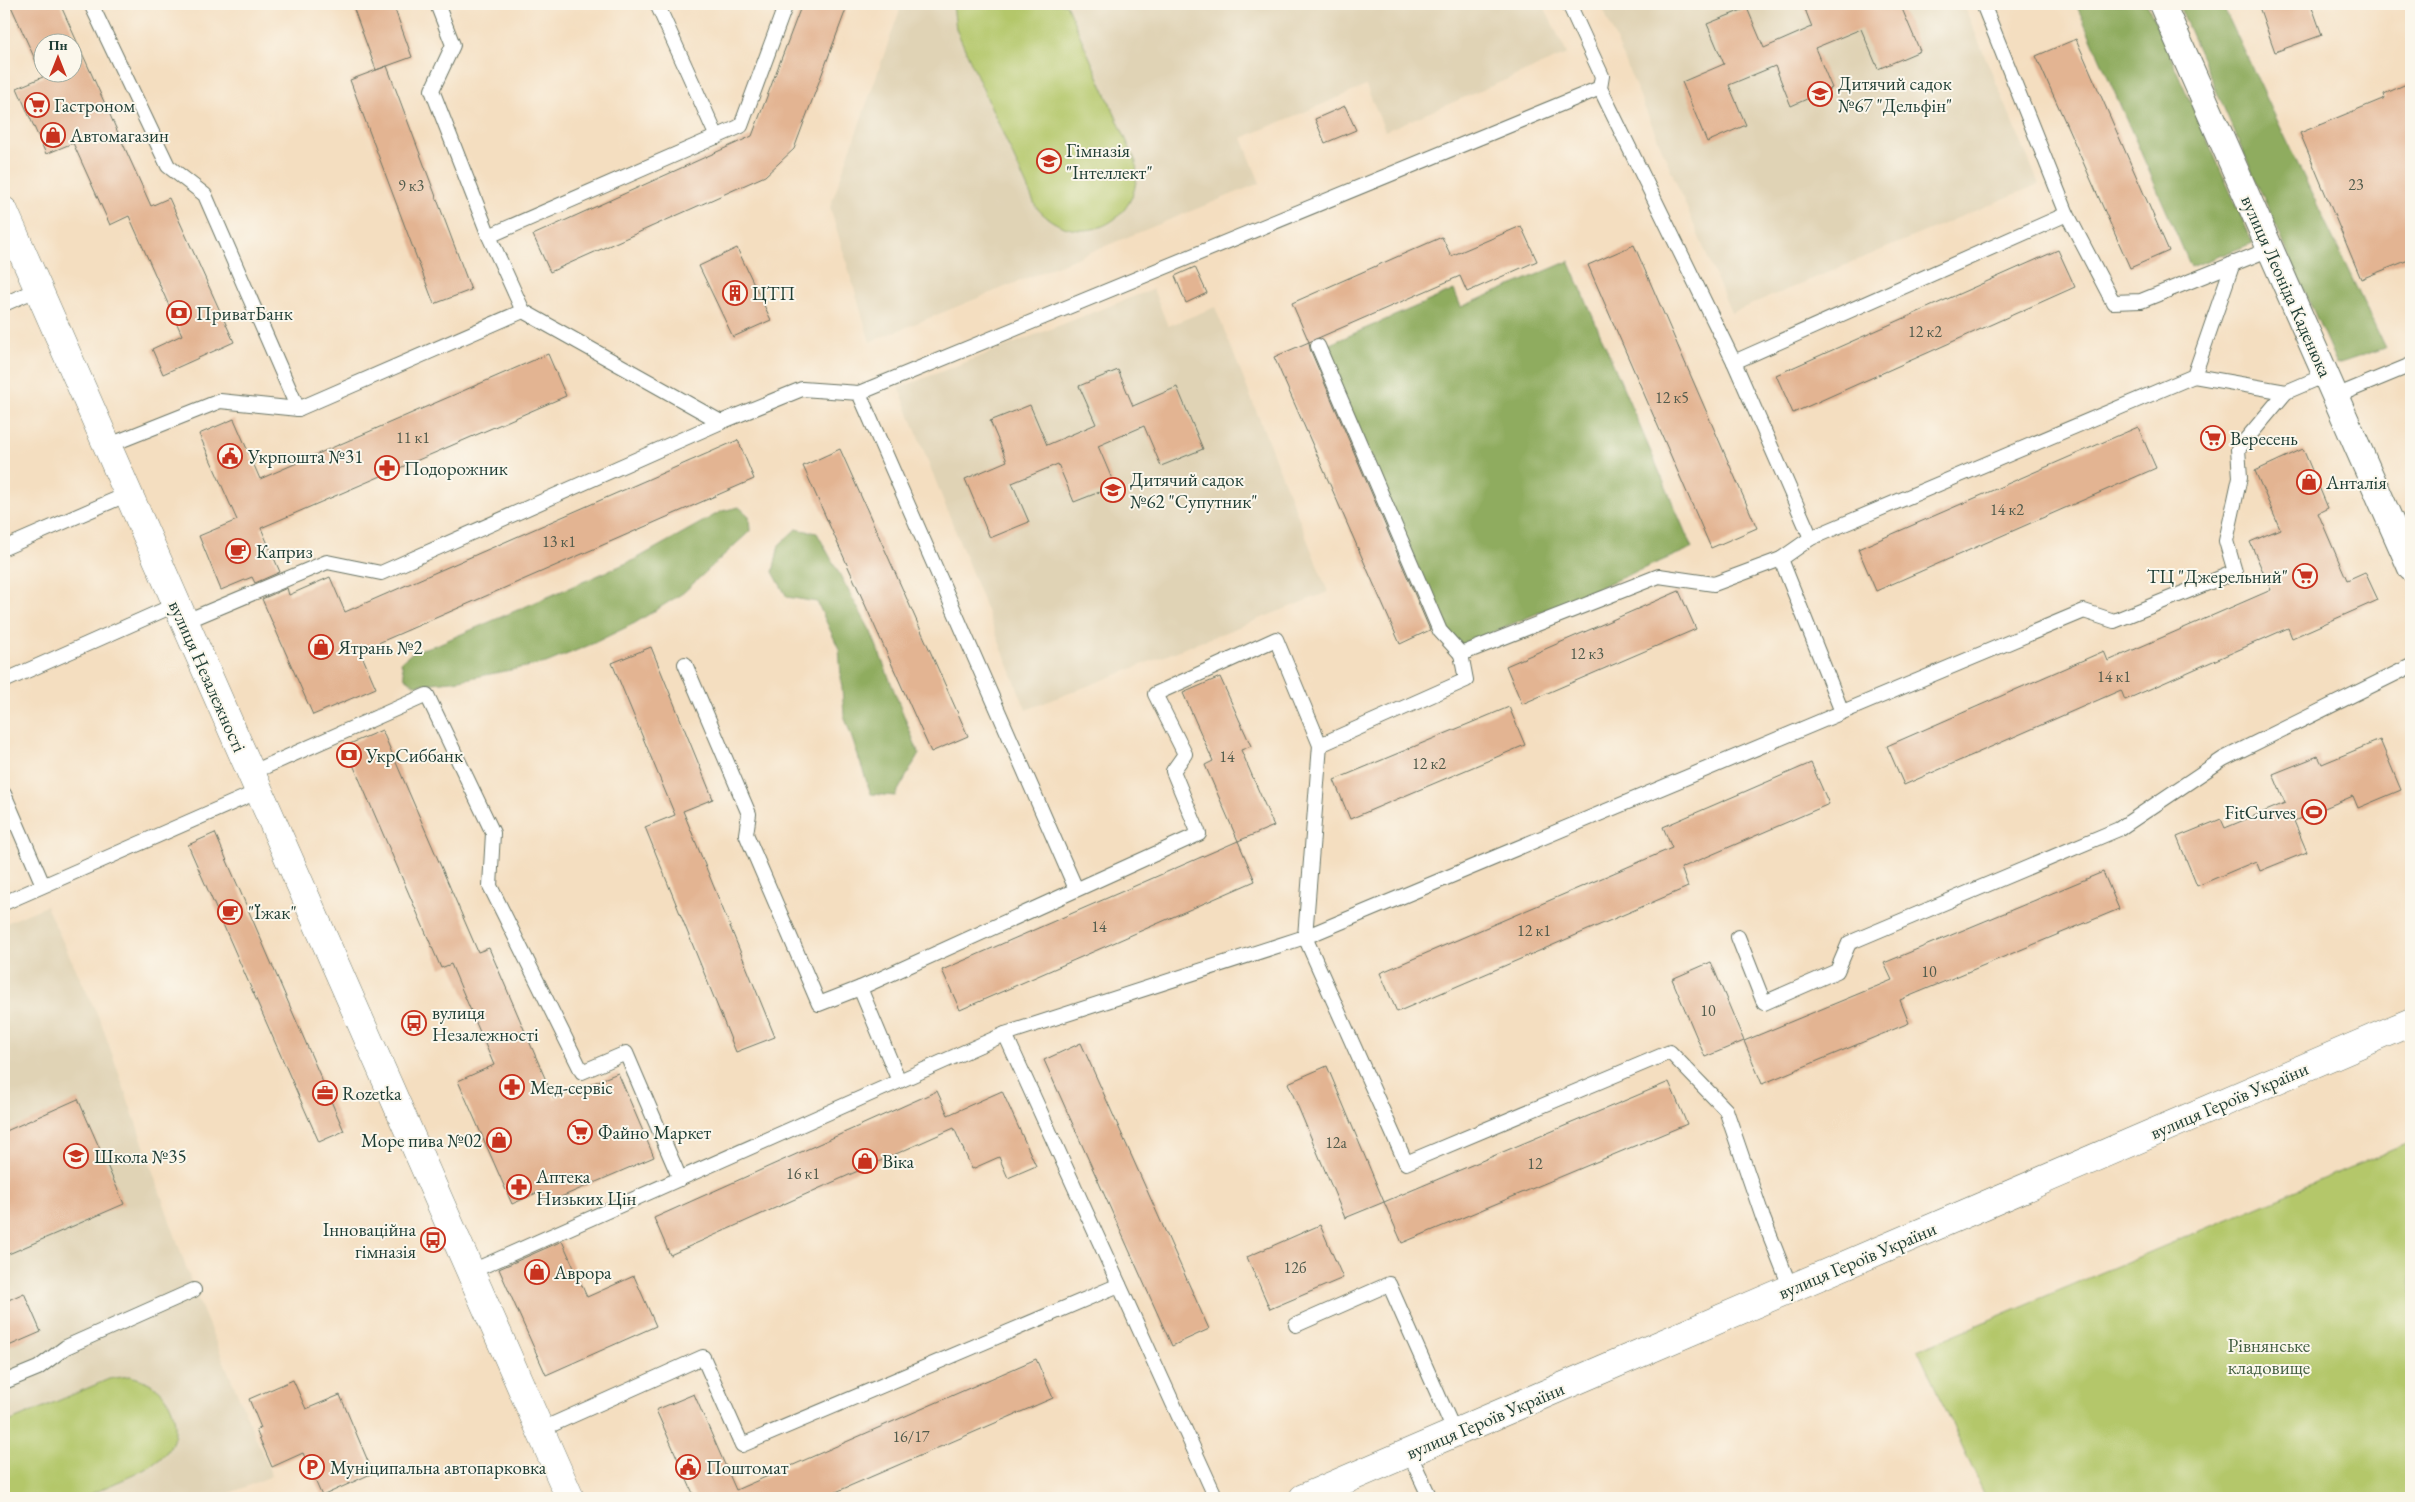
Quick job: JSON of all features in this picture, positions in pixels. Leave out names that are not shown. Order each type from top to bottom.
[{"type":"main road","name":"вулиця Незалежності","points":[[7,227],[38,289],[570,1498]]},
{"type":"main road","name":"вулиця Героїв України","points":[[1303,1498],[2411,1022]]},
{"type":"street","name":"вулиця Леоніда Каденюка","points":[[2162,4],[2411,568]]},
{"type":"lane","points":[[91,4],[168,166],[205,195],[298,409]]},
{"type":"lane","points":[[437,4],[453,45],[432,90],[489,236],[523,311],[721,422]]},
{"type":"lane","points":[[657,4],[717,137]]},
{"type":"lane","points":[[489,236],[740,126],[786,4]]},
{"type":"lane","points":[[1569,4],[1602,76],[1600,88],[1734,362],[1812,538]]},
{"type":"lane","points":[[1983,4],[2067,214],[2113,302],[2141,301],[2270,248]]},
{"type":"lane","points":[[4,681],[180,613],[327,562],[381,573],[721,422],[802,389],[859,393],[1600,88]]},
{"type":"lane","points":[[1734,362],[2067,214]]},
{"type":"lane","points":[[2194,376],[2233,264]]},
{"type":"lane","points":[[4,304],[38,289]]},
{"type":"lane","points":[[107,446],[220,401],[298,409],[523,311]]},
{"type":"lane","points":[[1318,346],[1440,631],[1461,654],[1466,680],[1320,745]]},
{"type":"lane","points":[[1461,654],[1659,576],[1714,584],[1781,559],[1812,538],[2194,376],[2286,392],[2331,385],[2411,365]]},
{"type":"lane","points":[[470,1272],[1004,1034],[1305,937],[2084,611],[2114,621],[2235,572],[2226,541],[2240,477],[2238,449],[2286,392]]},
{"type":"lane","points":[[859,393],[1076,889]]},
{"type":"lane","points":[[4,548],[128,494]]},
{"type":"lane","points":[[1781,559],[1842,712]]},
{"type":"lane","points":[[685,664],[749,814],[746,834],[819,1004],[860,988],[1199,834],[1173,771],[1185,754],[1155,694],[1276,639],[1320,745],[1305,937],[1406,1163],[1670,1052],[1726,1110],[1762,1218],[1791,1289]]},
{"type":"lane","points":[[1738,937],[1764,1003],[1837,971],[1849,943],[2119,829],[2223,759],[2411,666]]},
{"type":"lane","points":[[4,903],[255,782],[427,695],[493,833],[490,886],[582,1072],[626,1053],[680,1179]]},
{"type":"lane","points":[[4,794],[43,885]]},
{"type":"lane","points":[[860,988],[899,1081]]},
{"type":"lane","points":[[1004,1034],[1216,1498]]},
{"type":"lane","points":[[1296,1325],[1389,1284],[1455,1433]]},
{"type":"lane","points":[[540,1430],[703,1357],[742,1445],[1119,1285]]},
{"type":"lane","points":[[4,1382],[38,1368],[66,1347],[194,1290]]},
{"type":"lane","points":[[1408,1453],[1430,1498]]},
{"type":"shaded area","name":"Гімназія \"Інтеллект\"","points":[[902,4],[1543,4],[1567,54],[1385,131],[1366,86],[1242,138],[1260,183],[870,342],[830,207]]},
{"type":"shaded area","name":"Дитячий садок №67 \"Дельфін\"","points":[[1601,4],[1963,4],[2039,184],[1731,313]]},
{"type":"shaded area","name":"Дитячий садок №62 \"Супутник\"","points":[[1153,289],[1168,326],[1215,307],[1328,592],[1026,710],[899,388]]},
{"type":"shaded area","name":"Школа №35","points":[[46,906],[101,1022],[194,1290],[272,1476],[218,1498],[4,1498],[4,924]]},
{"type":"green space","points":[[953,4],[1066,4],[1136,162],[1136,184],[1129,202],[1118,216],[1104,225],[1087,230],[1070,229],[1052,221],[1036,207],[956,29]]},
{"type":"green space","points":[[2076,4],[2147,4],[2253,243],[2191,267]]},
{"type":"green space","points":[[2178,4],[2222,4],[2385,348],[2337,364]]},
{"type":"green space","points":[[1569,261],[1692,548],[1453,649],[1323,347],[1454,290],[1461,307]]},
{"type":"green space","points":[[739,507],[749,516],[750,531],[683,593],[635,623],[592,644],[546,663],[460,680],[415,685],[405,678],[401,662],[414,651],[436,645],[636,559],[722,511]]},
{"type":"green space","points":[[796,529],[817,533],[871,632],[919,754],[895,796],[871,794],[844,715],[839,649],[817,602],[787,597],[773,572],[779,545]]},
{"type":"green space","name":"Рівнянське кладовище","points":[[2411,1142],[2411,1498],[1986,1498],[1918,1350]]},
{"type":"green space","points":[[129,1376],[143,1380],[155,1387],[165,1396],[172,1410],[175,1426],[174,1439],[160,1459],[138,1473],[77,1498],[4,1498],[4,1424],[109,1379]]},
{"type":"building","points":[[10,4],[60,4],[73,32],[32,32],[32,53]]},
{"type":"building","points":[[352,4],[393,4],[412,57],[376,70]]},
{"type":"building","points":[[802,4],[848,4],[794,149],[765,176],[550,272],[533,235],[752,136]]},
{"type":"building","points":[[1803,4],[1900,4],[1920,51],[1878,69],[1861,29],[1815,48],[1832,88],[1791,106],[1775,66],[1729,85],[1746,125],[1707,142],[1682,82],[1724,64],[1707,24],[1747,8],[1764,48],[1812,27]]},
{"type":"building","points":[[2258,4],[2311,4],[2322,35],[2275,52]]},
{"type":"building","points":[[2076,39],[2169,251],[2130,268],[2036,56]]},
{"type":"building","points":[[82,53],[151,206],[169,198],[234,342],[163,374],[152,349],[182,335],[129,216],[110,225],[73,143],[46,154],[17,88],[32,82],[82,82]]},
{"type":"building","points":[[387,66],[471,290],[434,304],[350,80]]},
{"type":"building","points":[[2411,82],[2411,259],[2361,279],[2300,133],[2385,98],[2384,94]]},
{"type":"building","points":[[1345,106],[1356,130],[1325,143],[1315,119]]},
{"type":"building","points":[[1521,226],[1537,261],[1467,292],[1460,276],[1309,342],[1292,303],[1442,237],[1451,256]]},
{"type":"building","points":[[1634,245],[1757,528],[1711,548],[1588,265]]},
{"type":"building","name":"ЦТП","points":[[737,248],[771,320],[733,337],[699,266]]},
{"type":"building","points":[[2058,250],[2075,287],[1793,413],[1776,375]]},
{"type":"building","points":[[1195,267],[1207,293],[1186,303],[1175,276]]},
{"type":"building","points":[[1309,342],[1310,349],[1430,630],[1400,644],[1274,357]]},
{"type":"building","points":[[548,354],[566,396],[261,528],[280,572],[255,583],[252,577],[221,590],[199,536],[237,520],[199,434],[234,419],[260,479]]},
{"type":"building","points":[[1118,370],[1133,406],[1177,387],[1203,449],[1161,466],[1144,426],[1098,446],[1115,486],[1074,502],[1058,464],[1012,483],[1029,522],[990,538],[965,479],[1007,461],[990,421],[1030,405],[1047,445],[1096,424],[1079,386]]},
{"type":"building","points":[[2138,427],[2156,468],[1876,591],[1858,549]]},
{"type":"building","points":[[738,440],[754,479],[360,651],[376,688],[313,715],[262,599],[287,588],[289,595],[330,577],[345,612]]},
{"type":"building","points":[[840,449],[968,736],[931,752],[803,466]]},
{"type":"building","points":[[2303,449],[2328,508],[2318,513],[2347,580],[2365,572],[2378,600],[2292,638],[2288,628],[2125,700],[2121,690],[1904,785],[1887,746],[2104,651],[2108,661],[2271,590],[2250,542],[2280,529],[2255,471]]},
{"type":"building","points":[[1679,591],[1696,629],[1522,704],[1506,666]]},
{"type":"building","points":[[651,647],[713,799],[683,811],[775,1037],[736,1052],[645,827],[675,815],[612,663]]},
{"type":"building","points":[[1220,677],[1251,746],[1241,750],[1274,826],[1238,841],[1205,765],[1213,761],[1183,693]]},
{"type":"building","points":[[1509,707],[1525,745],[1350,819],[1334,780]]},
{"type":"building","points":[[382,730],[478,952],[489,948],[554,1099],[618,1073],[654,1157],[547,1203],[541,1191],[512,1204],[458,1081],[494,1065],[451,964],[441,968],[345,746]]},
{"type":"building","points":[[2380,740],[2401,790],[2358,808],[2353,796],[2294,821],[2307,852],[2260,871],[2256,861],[2197,886],[2177,837],[2221,819],[2225,828],[2285,803],[2273,774],[2318,756],[2322,764]]},
{"type":"building","points":[[1811,763],[1829,804],[1681,868],[1688,887],[1397,1012],[1380,973],[1672,848],[1663,827]]},
{"type":"building","points":[[215,833],[344,1131],[319,1142],[188,845]]},
{"type":"building","points":[[1238,841],[1255,881],[960,1010],[942,970]]},
{"type":"building","points":[[2103,872],[2119,909],[1900,1000],[1909,1023],[1762,1084],[1744,1041],[1892,980],[1884,963]]},
{"type":"building","points":[[1711,962],[1744,1041],[1705,1057],[1672,979]]},
{"type":"building","points":[[1081,1043],[1209,1329],[1172,1346],[1044,1060]]},
{"type":"building","points":[[1327,1066],[1384,1202],[1345,1218],[1288,1083]]},
{"type":"building","points":[[1669,1082],[1687,1124],[1402,1243],[1384,1202]]},
{"type":"building","points":[[937,1091],[948,1115],[1002,1091],[1036,1166],[1008,1178],[999,1157],[972,1169],[954,1128],[670,1255],[654,1218]]},
{"type":"building","points":[[78,1099],[124,1204],[4,1256],[4,1132]]},
{"type":"building","points":[[1320,1225],[1343,1278],[1270,1309],[1247,1257]]},
{"type":"building","points":[[562,1241],[587,1297],[634,1276],[656,1326],[546,1375],[499,1269]]},
{"type":"building","points":[[24,1293],[41,1332],[4,1348],[4,1302]]},
{"type":"building","points":[[1036,1359],[1053,1398],[822,1498],[695,1498],[656,1410],[694,1394],[736,1490]]},
{"type":"building","points":[[293,1380],[306,1409],[340,1395],[373,1473],[322,1496],[303,1453],[272,1467],[256,1430],[261,1428],[249,1399]]},
{"type":"place","name":"Дитячий садок №67 \"Дельфін\"","points":[[1820,94]]},
{"type":"place","name":"Гастроном","points":[[37,105]]},
{"type":"place","name":"Автомагазин","points":[[53,135]]},
{"type":"place","name":"Гімназія \"Інтеллект\"","points":[[1049,161]]},
{"type":"place","name":"ЦТП","points":[[735,293]]},
{"type":"place","name":"ПриватБанк","points":[[179,313]]},
{"type":"place","name":"Вересень","points":[[2213,438]]},
{"type":"place","name":"Укрпошта №31","points":[[230,456]]},
{"type":"place","name":"Подорожник","points":[[387,468]]},
{"type":"place","name":"Анталія","points":[[2309,482]]},
{"type":"place","name":"Дитячий садок №62 \"Супутник\"","points":[[1113,490]]},
{"type":"place","name":"Каприз","points":[[238,551]]},
{"type":"place","name":"ТЦ \"Джерельний\"","points":[[2305,576]]},
{"type":"place","name":"Ятрань №2","points":[[321,647]]},
{"type":"place","name":"УкрСиббанк","points":[[349,755]]},
{"type":"place","name":"FitCurves","points":[[2314,812]]},
{"type":"place","name":"\"Їжак\"","points":[[230,912]]},
{"type":"place","name":"вулиця Незалежності","points":[[414,1023]]},
{"type":"place","name":"Мед-сервіс","points":[[512,1087]]},
{"type":"place","name":"Rozetka","points":[[325,1093]]},
{"type":"place","name":"Файно Маркет","points":[[580,1132]]},
{"type":"place","name":"Море пива №02","points":[[499,1140]]},
{"type":"place","name":"Школа №35","points":[[76,1156]]},
{"type":"place","name":"Віка","points":[[865,1161]]},
{"type":"place","name":"Аптека Низьких Цін","points":[[519,1187]]},
{"type":"place","name":"Інноваційна гімназія","points":[[433,1240]]},
{"type":"place","name":"Аврора","points":[[537,1272]]},
{"type":"place","name":"Муніципальна автопарковка","points":[[312,1467]]},
{"type":"place","name":"Поштомат","points":[[688,1467]]}]
